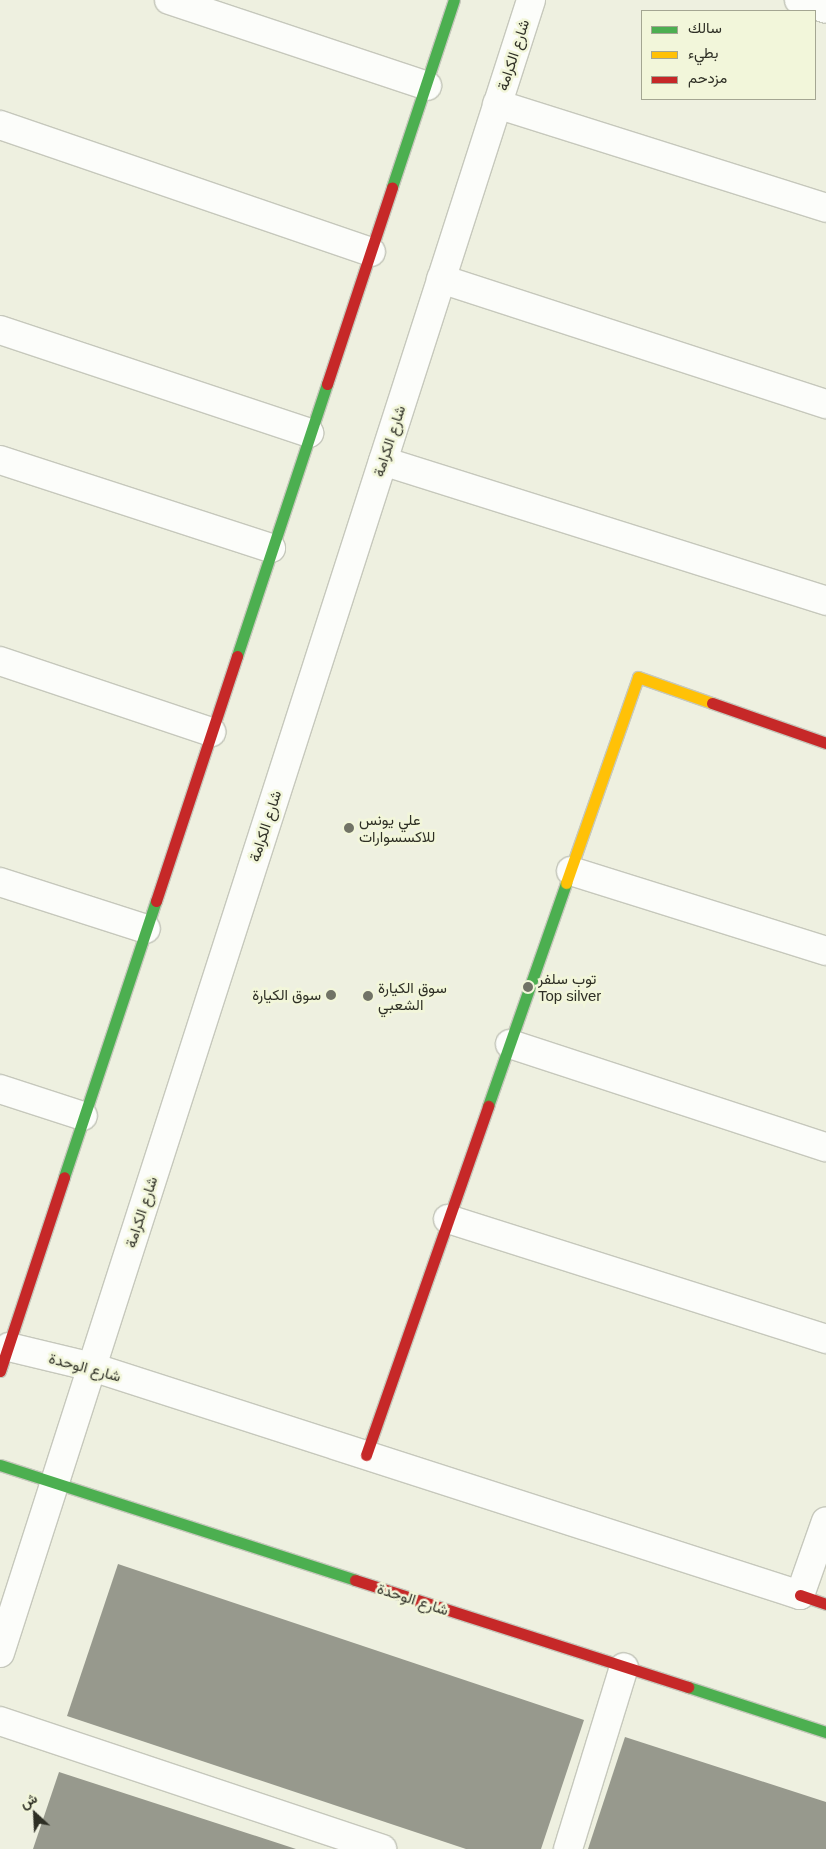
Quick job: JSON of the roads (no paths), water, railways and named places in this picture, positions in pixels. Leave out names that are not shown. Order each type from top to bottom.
[{"type":"street","points":[[169,0],[427,86]]},
{"type":"street","points":[[3,1354],[146,929],[309,433],[427,86],[454,0]]},
{"type":"street","name":"شارع الكرامة","points":[[0,1653],[531,0]]},
{"type":"street","points":[[799,0],[826,9]]},
{"type":"street","points":[[498,104],[826,208]]},
{"type":"street","points":[[0,126],[371,252]]},
{"type":"street","points":[[441,279],[826,404]]},
{"type":"street","points":[[0,330],[309,433]]},
{"type":"street","points":[[0,460],[271,548]]},
{"type":"street","points":[[383,461],[826,601]]},
{"type":"street","points":[[0,661],[211,732]]},
{"type":"street","points":[[366,1455],[638,677],[826,743]]},
{"type":"street","points":[[570,871],[826,951]]},
{"type":"street","points":[[0,882],[146,929]]},
{"type":"street","points":[[510,1044],[826,1147]]},
{"type":"street","points":[[0,1089],[83,1116]]},
{"type":"street","points":[[448,1219],[826,1339]]},
{"type":"street","name":"شارع الوحدة","points":[[3,1354],[92,1366],[826,1604]]},
{"type":"street","name":"شارع الوحدة","points":[[0,1465],[826,1732]]},
{"type":"street","points":[[800,1595],[826,1521]]},
{"type":"street","points":[[568,1849],[624,1667]]},
{"type":"street","points":[[0,1721],[382,1849]]},
{"type":"place","name":"علي يونس للاكسسوارات","points":[[349,828]]},
{"type":"place","name":"توب سلفر Top silver","points":[[528,987]]},
{"type":"place","name":"سوق الكيارة","points":[[331,995]]},
{"type":"place","name":"سوق الكيارة الشعبي","points":[[368,996]]}]
